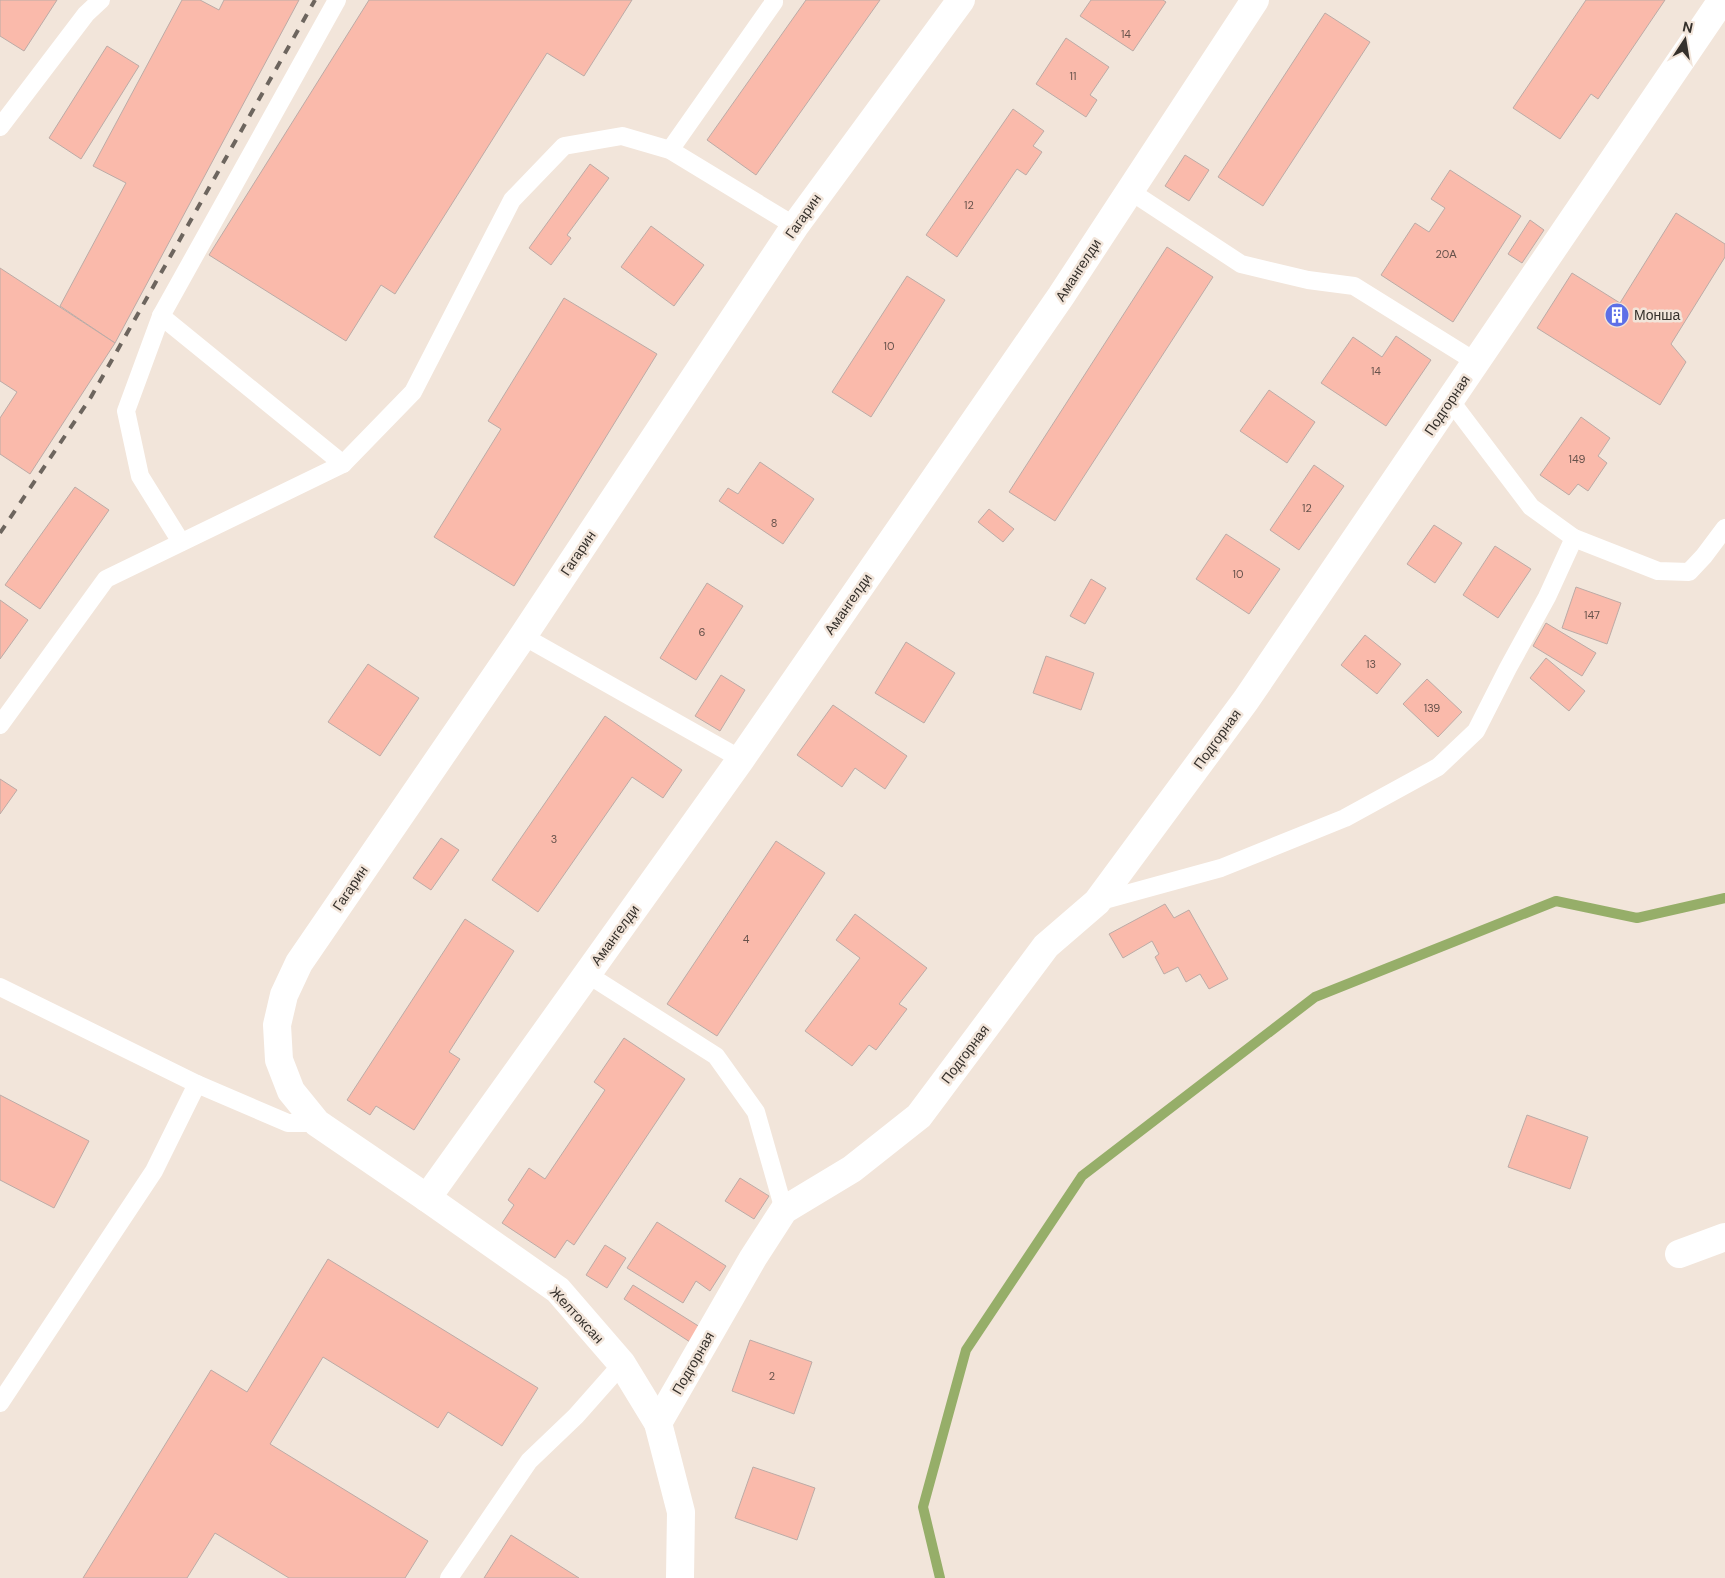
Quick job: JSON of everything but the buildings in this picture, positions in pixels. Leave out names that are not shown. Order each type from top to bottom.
[{"type":"street","name":"Гагарин","points":[[317,1123],[291,1091],[279,1060],[277,1024],[284,995],[299,963],[523,636],[796,226],[961,0]]},
{"type":"street","name":"Амангелди","points":[[427,1198],[741,759],[1061,296],[1255,0]]},
{"type":"street","name":"Подгорная","points":[[658,1423],[753,1258],[784,1210],[852,1169],[919,1116],[1046,946],[1097,902],[1246,700],[1722,0]]},
{"type":"street","name":"Желтоксан","points":[[317,1123],[558,1290],[622,1364],[658,1423],[681,1512],[680,1578]]},
{"type":"street","points":[[1680,1254],[1725,1237]]},
{"type":"lane","points":[[0,127],[86,14],[101,0]]},
{"type":"lane","points":[[181,542],[140,476],[126,411],[161,316],[337,0]]},
{"type":"lane","points":[[670,150],[774,2],[773,0]]},
{"type":"lane","points":[[0,725],[106,579],[343,464],[413,392],[512,200],[564,146],[622,136],[670,150],[796,226]]},
{"type":"lane","points":[[1130,191],[1240,264],[1308,280],[1354,286],[1476,362]]},
{"type":"lane","points":[[161,316],[343,464]]},
{"type":"lane","points":[[1450,400],[1531,506],[1574,538],[1658,571],[1689,572],[1725,528]]},
{"type":"lane","points":[[1097,902],[1221,868],[1346,818],[1438,767],[1476,731],[1547,597],[1574,538]]},
{"type":"lane","points":[[523,636],[741,759]]},
{"type":"lane","points":[[587,974],[716,1056],[756,1112],[784,1210]]},
{"type":"lane","points":[[0,987],[197,1084],[288,1124],[317,1123]]},
{"type":"lane","points":[[0,1403],[154,1171],[197,1084]]},
{"type":"lane","points":[[449,1578],[529,1461],[576,1416],[622,1364]]},
{"type":"waterway","points":[[940,1578],[923,1507],[966,1350],[1082,1176],[1315,997],[1556,901],[1637,918],[1725,898]]},
{"type":"railway","points":[[0,533],[91,397],[315,0]]},
{"type":"place","name":"Монша","points":[[1617,315]]}]
